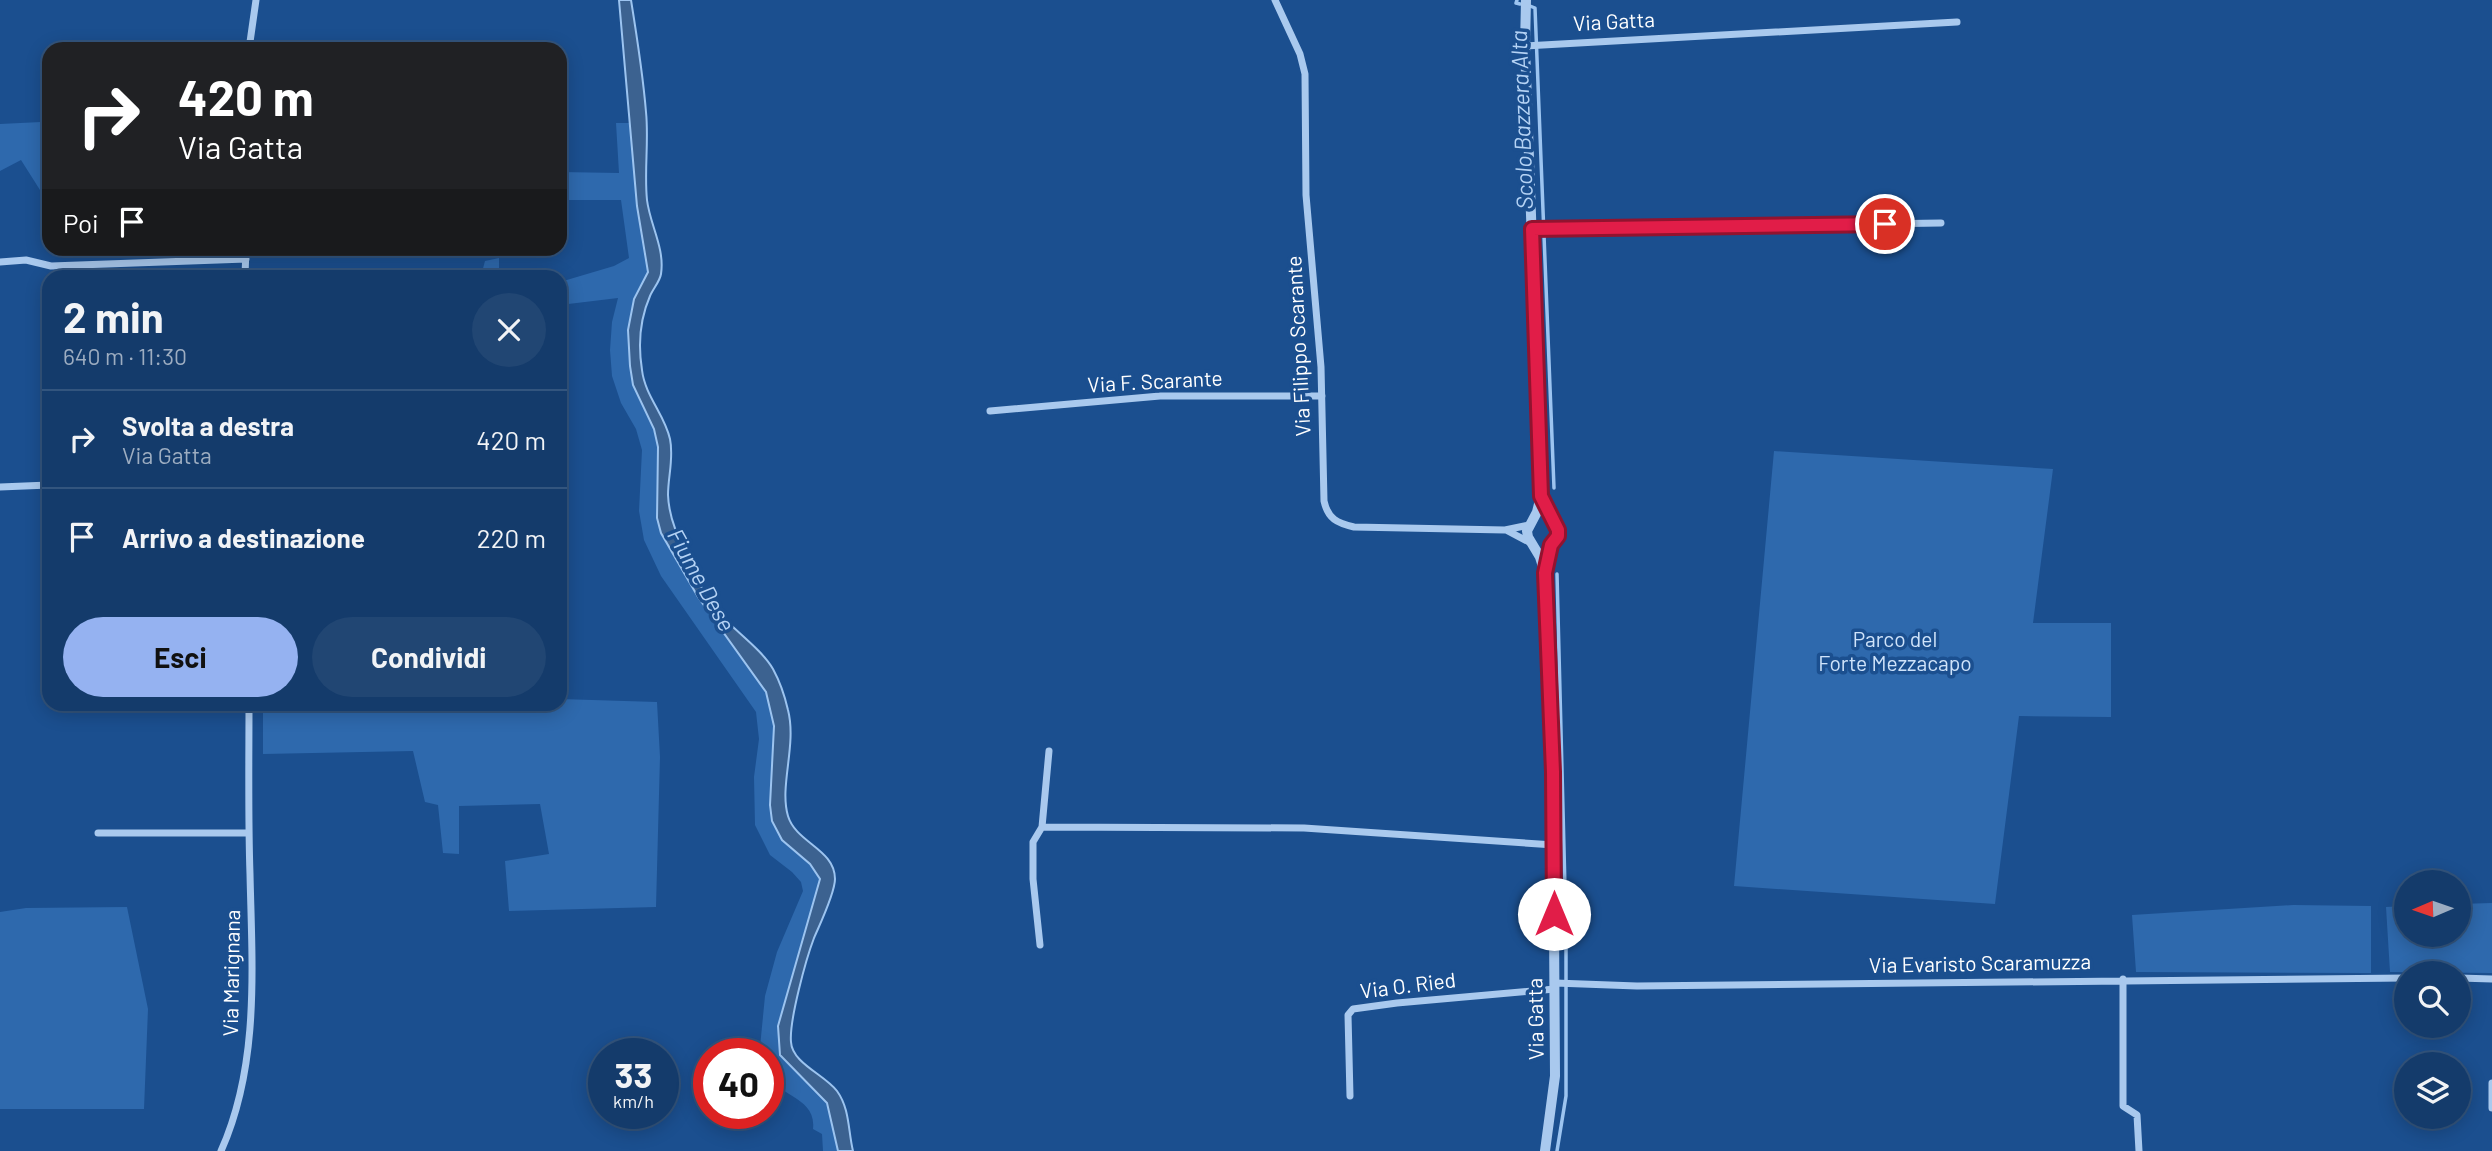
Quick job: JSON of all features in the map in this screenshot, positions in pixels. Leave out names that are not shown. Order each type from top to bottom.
[{"type":"street","points":[[250,42],[256,0]]},
{"type":"street","name":"Via Filippo Scarante","points":[[1275,0],[1300,54],[1305,74],[1306,195],[1317,302],[1324,501],[1328,513],[1335,521],[1354,527],[1505,530],[1531,523]]},
{"type":"street","name":"Via Gatta","points":[[1526,0],[1541,496],[1551,520],[1556,524],[1558,536],[1551,545],[1545,573],[1554,845],[1555,986],[1555,1089],[1545,1151]]},
{"type":"street","name":"Via Gatta","points":[[1528,45],[1957,22]]},
{"type":"street","points":[[1535,229],[1941,223]]},
{"type":"street","points":[[0,262],[26,260],[51,266],[246,259],[245,270]]},
{"type":"street","name":"Via F. Scarante","points":[[990,411],[1160,396],[1322,396]]},
{"type":"street","points":[[0,487],[42,485]]},
{"type":"street","name":"Via Gatta","points":[[1541,496],[1528,537],[1540,557],[1545,573]]},
{"type":"street","points":[[1531,523],[1539,517],[1551,520]]},
{"type":"street","name":"Via Filippo Scarante","points":[[1505,530],[1531,543]]},
{"type":"street","points":[[1531,543],[1545,548],[1551,545]]},
{"type":"street","name":"Via Marignana","points":[[221,1151],[235,1113],[244,1076],[253,989],[249,711]]},
{"type":"street","points":[[1040,945],[1033,879],[1033,842],[1042,827],[1049,751]]},
{"type":"street","points":[[1042,827],[1325,830],[1554,845]]},
{"type":"street","points":[[98,833],[249,833]]},
{"type":"street","name":"Via Evaristo Scaramuzza","points":[[1555,986],[2394,978]]},
{"type":"street","points":[[2471,978],[2492,979]]},
{"type":"street","points":[[2123,979],[2123,1106],[2137,1115],[2139,1151]]},
{"type":"street","name":"Via O. Ried","points":[[1350,1096],[1348,1015],[1353,1009],[1555,986]]},
{"type":"street","points":[[2492,1083],[2492,1108]]},
{"type":"green space","points":[[41,122],[40,190],[21,160],[0,171],[0,124]]},
{"type":"green space","points":[[616,123],[631,123],[637,206],[648,272],[634,299],[628,330],[658,447],[657,518],[661,533],[698,597],[766,692],[774,726],[770,805],[782,840],[810,864],[820,879],[784,1038],[761,1038],[765,996],[777,952],[803,891],[801,882],[770,855],[755,825],[754,777],[759,739],[756,712],[661,576],[644,540],[639,511],[642,450],[636,429],[621,403],[612,376],[612,322],[618,298],[567,304],[567,280],[614,266],[629,258],[621,200],[567,200],[567,172],[619,173]]},
{"type":"green space","points":[[499,258],[499,270],[483,270],[485,261]]},
{"type":"green space","name":"Parco del Forte Mezzacapo","points":[[1774,451],[2053,469],[2033,623],[2111,623],[2111,717],[2019,716],[1995,904],[1734,886]]},
{"type":"green space","points":[[567,699],[657,702],[660,757],[656,907],[509,911],[505,861],[549,854],[540,804],[459,806],[459,854],[443,853],[438,805],[425,802],[413,751],[263,754],[263,711],[567,711]]},
{"type":"green space","points":[[2492,903],[2492,973],[2471,973],[2471,961],[2394,961],[2394,972],[2390,972],[2386,907],[2394,907],[2394,947],[2471,947],[2471,904]]},
{"type":"green space","points":[[2293,905],[2371,906],[2371,973],[2136,972],[2132,915]]},
{"type":"green space","points":[[127,907],[148,1009],[144,1109],[0,1109],[0,912],[26,908]]},
{"type":"green space","points":[[784,1059],[827,1103],[838,1151],[823,1151],[822,1134],[813,1129],[812,1118],[802,1103],[784,1090]]},
{"type":"shaded area","points":[[619,0],[631,0],[646,112],[647,200],[662,264],[660,277],[644,314],[640,351],[644,379],[670,439],[668,495],[671,515],[681,544],[708,600],[767,660],[775,673],[788,710],[791,737],[785,792],[788,816],[799,833],[829,860],[835,879],[803,975],[795,1005],[791,1042],[803,1063],[832,1085],[841,1098],[853,1151],[838,1151],[827,1103],[784,1059],[784,1038],[779,1038],[778,1026],[820,879],[810,864],[782,840],[772,821],[770,805],[774,726],[766,692],[698,597],[661,533],[657,518],[658,447],[654,429],[633,385],[630,366],[628,330],[634,299],[648,272],[637,206]]},
{"type":"waterway","name":"Scolo Bazzera Alta","points":[[1517,0],[1516,3],[1520,4]]},
{"type":"waterway","name":"Scolo Bazzera Alta","points":[[1530,6],[1535,8],[1554,488]]},
{"type":"waterway","name":"Scolo Bazzera Alta","points":[[1557,574],[1566,928],[1566,1096],[1557,1151]]},
{"type":"route","points":[[1554,914],[1553,772],[1545,573],[1551,545],[1558,536],[1558,530],[1541,496],[1532,229],[1885,224]]},
{"type":"water label","name":"Fiume Dese","points":[[701,580]]}]
